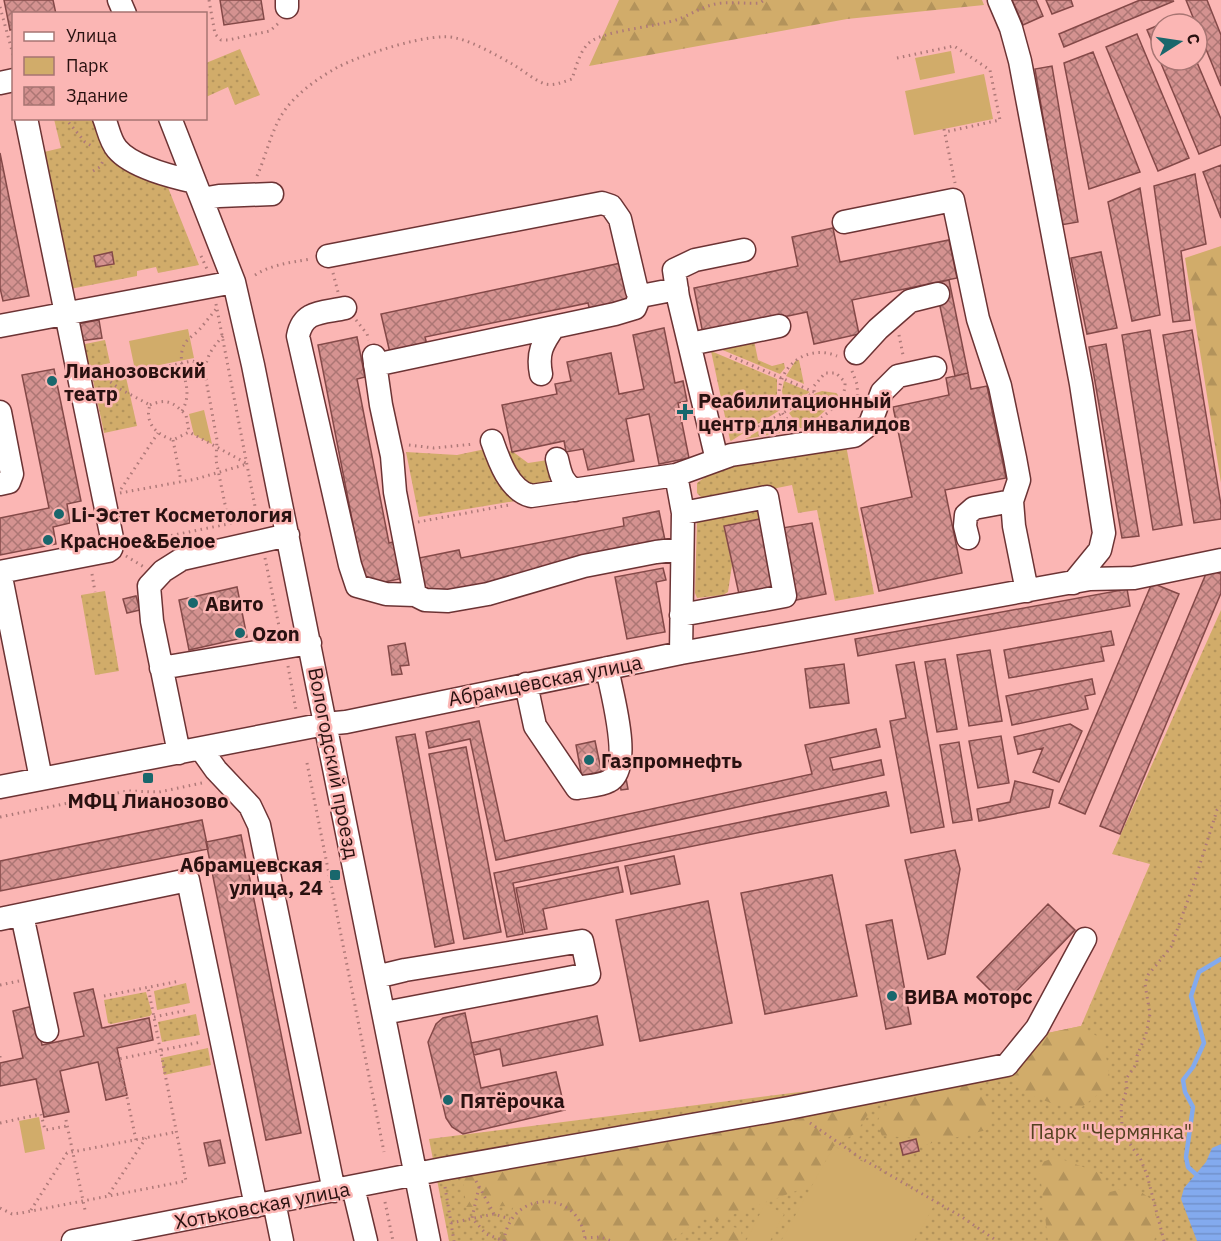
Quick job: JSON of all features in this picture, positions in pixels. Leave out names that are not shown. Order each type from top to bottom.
[{"type":"street","points":[[999,0],[1011,28],[1022,72],[1081,384],[1104,533],[1100,550],[1082,581]]},
{"type":"street","points":[[26,120],[110,545],[0,572],[41,779]]},
{"type":"street","points":[[105,120],[117,150],[130,160],[199,190],[260,194]]},
{"type":"street","name":"Вологодский проезд","points":[[171,120],[199,190],[254,365],[429,1241]]},
{"type":"street","points":[[844,222],[953,200],[953,291],[978,319],[1000,386],[1019,480],[1012,501],[1014,526],[1027,591]]},
{"type":"street","points":[[328,256],[602,203],[611,206],[620,219],[637,291],[646,295],[677,289]]},
{"type":"street","points":[[717,460],[674,270],[695,260],[744,250]]},
{"type":"street","points":[[0,326],[64,313],[230,288]]},
{"type":"street","points":[[849,358],[910,301],[953,291]]},
{"type":"street","points":[[415,595],[374,360],[615,314],[635,308],[641,293]]},
{"type":"street","points":[[345,308],[310,315],[301,324],[298,336],[350,565],[357,586],[386,594],[415,595],[425,600],[448,601],[488,594],[584,566],[682,549]]},
{"type":"street","points":[[690,344],[779,326]]},
{"type":"street","points":[[541,374],[538,359],[544,341],[554,327]]},
{"type":"street","points":[[492,441],[513,485],[524,495],[562,480],[676,475],[731,455],[854,436],[870,424],[882,392],[898,376],[935,368]]},
{"type":"street","points":[[0,412],[12,474],[9,482],[0,484]]},
{"type":"street","points":[[676,475],[683,513],[681,653]]},
{"type":"street","points":[[681,615],[785,596],[767,497],[683,513]]},
{"type":"street","points":[[968,538],[965,526],[966,515],[974,508],[1012,501]]},
{"type":"street","points":[[288,535],[182,559],[163,571],[149,586],[150,604],[161,668],[190,751],[216,770],[250,806],[259,825],[343,1189],[366,1241]]},
{"type":"street","name":"Абрамцевская улица","points":[[0,787],[325,724],[346,722],[681,653],[1082,581],[1134,578],[1221,560]]},
{"type":"street","points":[[161,668],[310,643]]},
{"type":"street","points":[[526,684],[535,726],[577,788],[608,782],[618,771],[621,754],[607,668]]},
{"type":"street","points":[[0,920],[188,880],[265,1204],[282,1241]]},
{"type":"street","points":[[22,915],[47,1031]]},
{"type":"street","name":"Хотьковская улица","points":[[77,1241],[442,1169],[789,1108],[1007,1065],[1037,1028],[1085,939]]},
{"type":"street","points":[[376,977],[405,970],[582,941],[588,974],[384,1013]]},
{"type":"path","points":[[209,0],[215,34],[221,40],[270,31],[283,19],[287,4]]},
{"type":"path","points":[[260,194],[277,123],[287,107],[315,82],[339,67],[366,56],[430,38],[456,37],[501,58],[546,84],[559,84],[572,79],[584,49],[591,41],[617,32],[654,26],[681,18],[708,6],[723,3],[760,3],[764,0]]},
{"type":"path","points":[[0,7],[12,51]]},
{"type":"path","points":[[897,58],[954,46],[990,70],[1000,120],[944,131],[956,188],[953,200]]},
{"type":"path","points":[[67,120],[85,142],[95,148],[114,144]]},
{"type":"path","points":[[200,253],[230,288]]},
{"type":"path","points":[[182,411],[187,402],[188,391],[182,363],[182,350],[189,336],[196,333],[230,288],[281,263],[328,256]]},
{"type":"path","points":[[230,288],[222,336],[297,712]]},
{"type":"path","points":[[895,315],[907,374]]},
{"type":"path","points":[[222,336],[210,351],[205,364],[206,384],[218,440],[215,454],[229,524]]},
{"type":"path","points":[[721,352],[814,392]]},
{"type":"path","points":[[801,433],[783,414],[779,392],[782,378],[796,359],[811,353],[824,352],[849,358],[856,378],[857,402]]},
{"type":"path","points":[[140,372],[192,361],[205,364]]},
{"type":"path","points":[[77,370],[98,371],[120,388],[150,405],[165,400],[182,411],[188,420],[189,432]]},
{"type":"path","points":[[814,392],[814,386],[821,376],[825,373],[836,373],[842,378],[845,386],[844,394],[838,403]]},
{"type":"path","points":[[745,436],[783,414],[814,392]]},
{"type":"path","points":[[150,405],[148,418],[158,433],[173,440]]},
{"type":"path","points":[[189,432],[247,464]]},
{"type":"path","points":[[173,440],[189,432]]},
{"type":"path","points":[[158,433],[126,484],[116,494],[218,473],[247,464]]},
{"type":"path","points":[[388,438],[411,446],[434,448],[492,441]]},
{"type":"path","points":[[173,440],[181,481]]},
{"type":"path","points":[[401,525],[517,503],[528,495]]},
{"type":"path","points":[[110,545],[132,544],[257,518]]},
{"type":"path","points":[[110,545],[159,576]]},
{"type":"path","points":[[308,763],[384,1152]]},
{"type":"path","points":[[0,817],[128,792],[170,790],[204,782],[216,770]]},
{"type":"path","points":[[1164,1241],[1148,1175],[1122,1126],[1121,1106],[1127,1089],[1126,1079],[1137,1064],[1137,1056],[1146,1034],[1150,1014],[1145,984],[1148,975],[1171,947],[1217,810],[1221,806]]},
{"type":"path","points":[[104,996],[180,981]]},
{"type":"path","points":[[0,1208],[12,1214],[186,1180],[148,987]]},
{"type":"path","points":[[154,1017],[188,1010]]},
{"type":"path","points":[[136,1140],[119,1059],[201,1042]]},
{"type":"path","points":[[789,1108],[859,1157],[962,1217],[998,1241]]},
{"type":"path","points":[[0,1123],[41,1114],[45,1130],[67,1126]]},
{"type":"path","points":[[66,1120],[85,1210]]},
{"type":"path","points":[[31,1211],[67,1153],[176,1132]]},
{"type":"path","points":[[108,1195],[146,1138]]},
{"type":"path","points":[[467,1165],[494,1214]]},
{"type":"path","points":[[442,1169],[454,1241]]},
{"type":"path","points":[[472,1218],[479,1187]]},
{"type":"path","points":[[472,1218],[486,1234],[504,1241],[510,1219],[525,1206],[544,1201],[554,1202],[572,1211],[583,1228],[585,1239],[600,1237],[612,1241]]},
{"type":"path","points":[[385,1202],[393,1241]]},
{"type":"path","points":[[451,1223],[494,1214],[510,1219]]},
{"type":"green space","points":[[619,0],[982,0],[984,5],[847,19],[589,66]]},
{"type":"green space","points":[[240,49],[260,95],[235,105],[228,87],[207,97],[207,63]]},
{"type":"green space","points":[[951,51],[955,73],[920,80],[915,58]]},
{"type":"green space","points":[[984,74],[993,119],[914,135],[905,91]]},
{"type":"green space","points":[[54,120],[102,120],[165,180],[199,265],[158,273],[156,267],[137,271],[137,276],[70,289],[44,152],[61,148]]},
{"type":"green space","points":[[1221,246],[1221,483],[1185,258]]},
{"type":"green space","points":[[188,329],[194,358],[135,370],[129,341]]},
{"type":"green space","points":[[753,335],[758,360],[772,366],[784,363],[785,368],[780,374],[713,346]]},
{"type":"green space","points":[[105,340],[110,363],[85,369],[80,345]]},
{"type":"green space","points":[[711,351],[777,379],[777,399],[780,410],[731,441],[730,440]]},
{"type":"green space","points":[[796,360],[799,360],[804,384],[786,376]]},
{"type":"green space","points":[[125,373],[137,426],[104,433],[93,380]]},
{"type":"green space","points":[[784,381],[810,392],[785,408],[782,391]]},
{"type":"green space","points":[[822,391],[836,393],[840,397],[806,428],[800,428],[789,413]]},
{"type":"green space","points":[[204,410],[212,444],[194,435],[189,414]]},
{"type":"green space","points":[[781,417],[792,431],[745,439]]},
{"type":"green space","points":[[845,440],[874,594],[835,601],[817,510],[798,513],[792,485],[706,502],[697,493],[697,483],[724,463]]},
{"type":"green space","points":[[490,448],[519,497],[515,501],[419,517],[406,452],[457,455]]},
{"type":"green space","points":[[512,451],[528,463],[548,460],[550,479],[548,486],[529,487],[503,452]]},
{"type":"green space","points":[[753,506],[759,512],[760,519],[724,526],[732,565],[728,592],[723,595],[697,598],[695,593],[697,521]]},
{"type":"green space","points":[[105,591],[119,671],[95,675],[81,595]]},
{"type":"green space","name":"Парк \"Чермянка\"","points":[[1221,610],[1221,1241],[449,1241],[429,1139],[1006,1066],[1038,1035],[1081,1026],[1150,864],[1112,854]]},
{"type":"green space","points":[[186,983],[190,1003],[157,1010],[154,991]]},
{"type":"green space","points":[[146,992],[152,1013],[150,1016],[108,1023],[104,1000]]},
{"type":"green space","points":[[196,1014],[200,1035],[162,1042],[158,1022]]},
{"type":"green space","points":[[1081,1026],[1103,1040],[1111,1084],[1082,1107],[1056,1105],[1025,1093],[1007,1065],[1038,1035]]},
{"type":"green space","points":[[208,1048],[211,1065],[164,1075],[161,1058]]},
{"type":"green space","points":[[971,1079],[992,1106],[987,1130],[924,1145],[917,1138],[882,1136],[877,1123],[888,1095]]},
{"type":"green space","points":[[878,1099],[856,1133],[834,1146],[812,1185],[716,1221],[703,1216],[672,1241],[498,1241],[514,1206],[466,1207],[463,1176]]},
{"type":"green space","points":[[39,1117],[45,1149],[25,1153],[19,1121]]},
{"type":"green space","points":[[834,1146],[936,1202],[914,1241],[781,1241]]},
{"type":"green space","points":[[1056,1157],[1102,1174],[1110,1192],[1133,1186],[1152,1200],[1158,1227],[1154,1241],[1048,1241],[1037,1164]]},
{"type":"green space","points":[[765,1204],[784,1214],[770,1241],[746,1241]]},
{"type":"green space","points":[[729,1226],[741,1229],[742,1241],[709,1241]]},
{"type":"water","points":[[1221,1144],[1221,1241],[1197,1241],[1181,1199],[1184,1188],[1206,1162],[1212,1148]]},
{"type":"building","points":[[4,0],[53,0],[56,12],[12,12],[12,30],[10,30]]},
{"type":"building","points":[[220,0],[261,0],[264,19],[224,25]]},
{"type":"building","points":[[1012,0],[1036,0],[1043,16],[1023,25]]},
{"type":"building","points":[[1046,0],[1071,0],[1073,6],[1052,14]]},
{"type":"building","points":[[1140,0],[1174,1],[1064,47],[1059,34]]},
{"type":"building","points":[[1186,0],[1207,0],[1221,35],[1221,86],[1209,57],[1209,12],[1191,12]]},
{"type":"building","points":[[1137,34],[1149,63],[1149,72],[1153,72],[1189,158],[1158,171],[1106,47]]},
{"type":"building","points":[[1093,52],[1140,172],[1089,189],[1064,63]]},
{"type":"building","points":[[1052,66],[1078,222],[1061,225],[1035,69]]},
{"type":"building","points":[[1165,72],[1201,72],[1221,119],[1221,145],[1199,154]]},
{"type":"building","points":[[0,153],[29,296],[3,301],[0,288]]},
{"type":"building","points":[[1221,165],[1221,218],[1203,172]]},
{"type":"building","points":[[1195,174],[1206,244],[1181,251],[1190,320],[1173,322],[1154,186]]},
{"type":"building","points":[[1140,188],[1160,315],[1132,321],[1108,202]]},
{"type":"building","points":[[833,228],[840,262],[949,240],[957,278],[852,300],[859,334],[814,344],[807,312],[703,334],[694,288],[798,266],[792,237]]},
{"type":"building","points":[[112,252],[114,264],[96,267],[94,256]]},
{"type":"building","points":[[1101,252],[1117,328],[1087,334],[1071,258]]},
{"type":"building","points":[[621,263],[629,302],[590,311],[588,303],[425,337],[427,345],[390,353],[381,314]]},
{"type":"building","points":[[949,280],[968,373],[955,376],[935,283]]},
{"type":"building","points":[[99,320],[102,338],[80,341],[77,324]]},
{"type":"building","points":[[664,328],[675,383],[683,381],[687,401],[678,403],[689,458],[659,464],[649,414],[626,419],[634,461],[588,470],[583,449],[566,452],[564,441],[512,452],[502,405],[557,394],[555,384],[571,381],[567,362],[611,353],[619,394],[644,389],[633,335]]},
{"type":"building","points":[[1150,330],[1182,525],[1153,530],[1122,335]]},
{"type":"building","points":[[1192,330],[1221,505],[1221,519],[1194,523],[1163,335]]},
{"type":"building","points":[[357,337],[365,377],[357,379],[389,543],[397,541],[404,578],[365,586],[318,345]]},
{"type":"building","points":[[1106,344],[1139,536],[1122,538],[1089,347]]},
{"type":"building","points":[[54,369],[81,501],[67,504],[70,523],[53,527],[56,544],[0,555],[0,518],[49,508],[22,375]]},
{"type":"building","points":[[968,373],[971,389],[987,386],[1006,478],[945,490],[962,573],[879,591],[861,508],[912,497],[893,407],[949,395],[946,378]]},
{"type":"building","points":[[659,511],[667,550],[427,597],[419,558],[459,550],[461,558],[624,526],[623,518]]},
{"type":"building","points":[[760,519],[774,587],[739,594],[724,526]]},
{"type":"building","points":[[812,523],[826,594],[796,600],[782,528]]},
{"type":"building","points":[[663,568],[666,580],[656,582],[665,632],[627,639],[615,577]]},
{"type":"building","points":[[1208,569],[1221,574],[1221,593],[1120,834],[1100,826]]},
{"type":"building","points":[[1152,583],[1179,594],[1085,814],[1059,803]]},
{"type":"building","points":[[237,587],[247,637],[189,650],[179,600]]},
{"type":"building","points":[[1127,589],[1130,606],[858,656],[855,639]]},
{"type":"building","points":[[136,596],[140,610],[127,613],[123,599]]},
{"type":"building","points":[[1111,631],[1114,645],[1101,647],[1104,661],[1009,678],[1004,650]]},
{"type":"building","points":[[405,643],[409,665],[400,666],[402,674],[392,675],[388,646]]},
{"type":"building","points":[[990,650],[1002,721],[969,726],[957,655]]},
{"type":"building","points":[[945,659],[957,729],[937,732],[925,662]]},
{"type":"building","points":[[914,662],[944,827],[911,833],[890,721],[906,718],[896,665]]},
{"type":"building","points":[[844,664],[849,703],[810,708],[805,669]]},
{"type":"building","points":[[1092,679],[1095,694],[1085,696],[1088,709],[1012,725],[1006,696]]},
{"type":"building","points":[[479,721],[505,841],[812,774],[805,745],[876,729],[880,747],[830,758],[833,770],[881,760],[884,775],[496,860],[470,739],[429,748],[426,732]]},
{"type":"building","points":[[1070,724],[1082,731],[1059,782],[1033,772],[1043,748],[1018,754],[1014,737]]},
{"type":"building","points":[[415,734],[454,943],[435,947],[396,737]]},
{"type":"building","points":[[1001,736],[1009,783],[978,788],[969,741]]},
{"type":"building","name":"Газпромнефть","points":[[595,741],[602,774],[582,778],[576,745]]},
{"type":"building","points":[[959,742],[972,820],[953,823],[940,745]]},
{"type":"building","points":[[466,747],[501,932],[464,939],[429,754]]},
{"type":"building","points":[[625,773],[628,789],[621,790],[618,775]]},
{"type":"building","points":[[1015,781],[1053,790],[1049,807],[979,821],[977,809],[1010,802]]},
{"type":"building","points":[[886,792],[889,806],[513,883],[523,934],[507,937],[494,873]]},
{"type":"building","points":[[202,820],[208,849],[0,891],[0,861]]},
{"type":"building","points":[[241,835],[301,1133],[266,1140],[206,842]]},
{"type":"building","points":[[955,850],[960,869],[945,954],[928,959],[905,860]]},
{"type":"building","points":[[674,856],[680,884],[631,894],[625,866]]},
{"type":"building","points":[[618,867],[623,892],[543,909],[547,929],[525,933],[516,888]]},
{"type":"building","points":[[832,875],[857,996],[765,1014],[741,893]]},
{"type":"building","points":[[708,901],[732,1023],[640,1041],[616,920]]},
{"type":"building","points":[[1048,904],[1075,930],[1004,1004],[977,977]]},
{"type":"building","points":[[892,920],[911,1024],[886,1029],[866,925]]},
{"type":"building","points":[[93,989],[102,1028],[149,1018],[153,1040],[117,1048],[127,1095],[106,1100],[98,1062],[60,1071],[69,1112],[44,1117],[36,1079],[0,1086],[0,1063],[23,1058],[13,1011],[33,1006],[42,1045],[84,1036],[74,993]]},
{"type":"building","points":[[465,1013],[481,1088],[556,1072],[565,1110],[463,1134],[452,1127],[446,1118],[428,1042],[436,1024],[443,1018]]},
{"type":"building","points":[[597,1016],[603,1045],[503,1066],[500,1049],[474,1055],[471,1043]]},
{"type":"building","points":[[916,1139],[919,1151],[903,1155],[900,1143]]},
{"type":"building","points":[[220,1140],[225,1163],[209,1166],[204,1143]]},
{"type":"waterway","points":[[1200,1178],[1188,1167],[1186,1157],[1193,1107],[1185,1092],[1183,1080],[1193,1067],[1204,1043],[1191,996],[1199,972],[1221,959]]},
{"type":"place","name":"Лианозовский театр","points":[[52,381]]},
{"type":"place","name":"Реабилитационный центр для инвалидов","points":[[685,412]]},
{"type":"place","name":"Li-Эстет Косметология","points":[[59,514]]},
{"type":"place","name":"Красное&Белое","points":[[48,540]]},
{"type":"place","name":"Авито","points":[[193,603]]},
{"type":"place","name":"Ozon","points":[[240,633]]},
{"type":"place","name":"Газпромнефть","points":[[589,760]]},
{"type":"place","name":"МФЦ Лианозово","points":[[148,778]]},
{"type":"place","name":"Абрамцевская улица, 24","points":[[335,875]]},
{"type":"place","name":"ВИВА моторс","points":[[892,996]]},
{"type":"place","name":"Пятёрочка","points":[[448,1100]]}]
